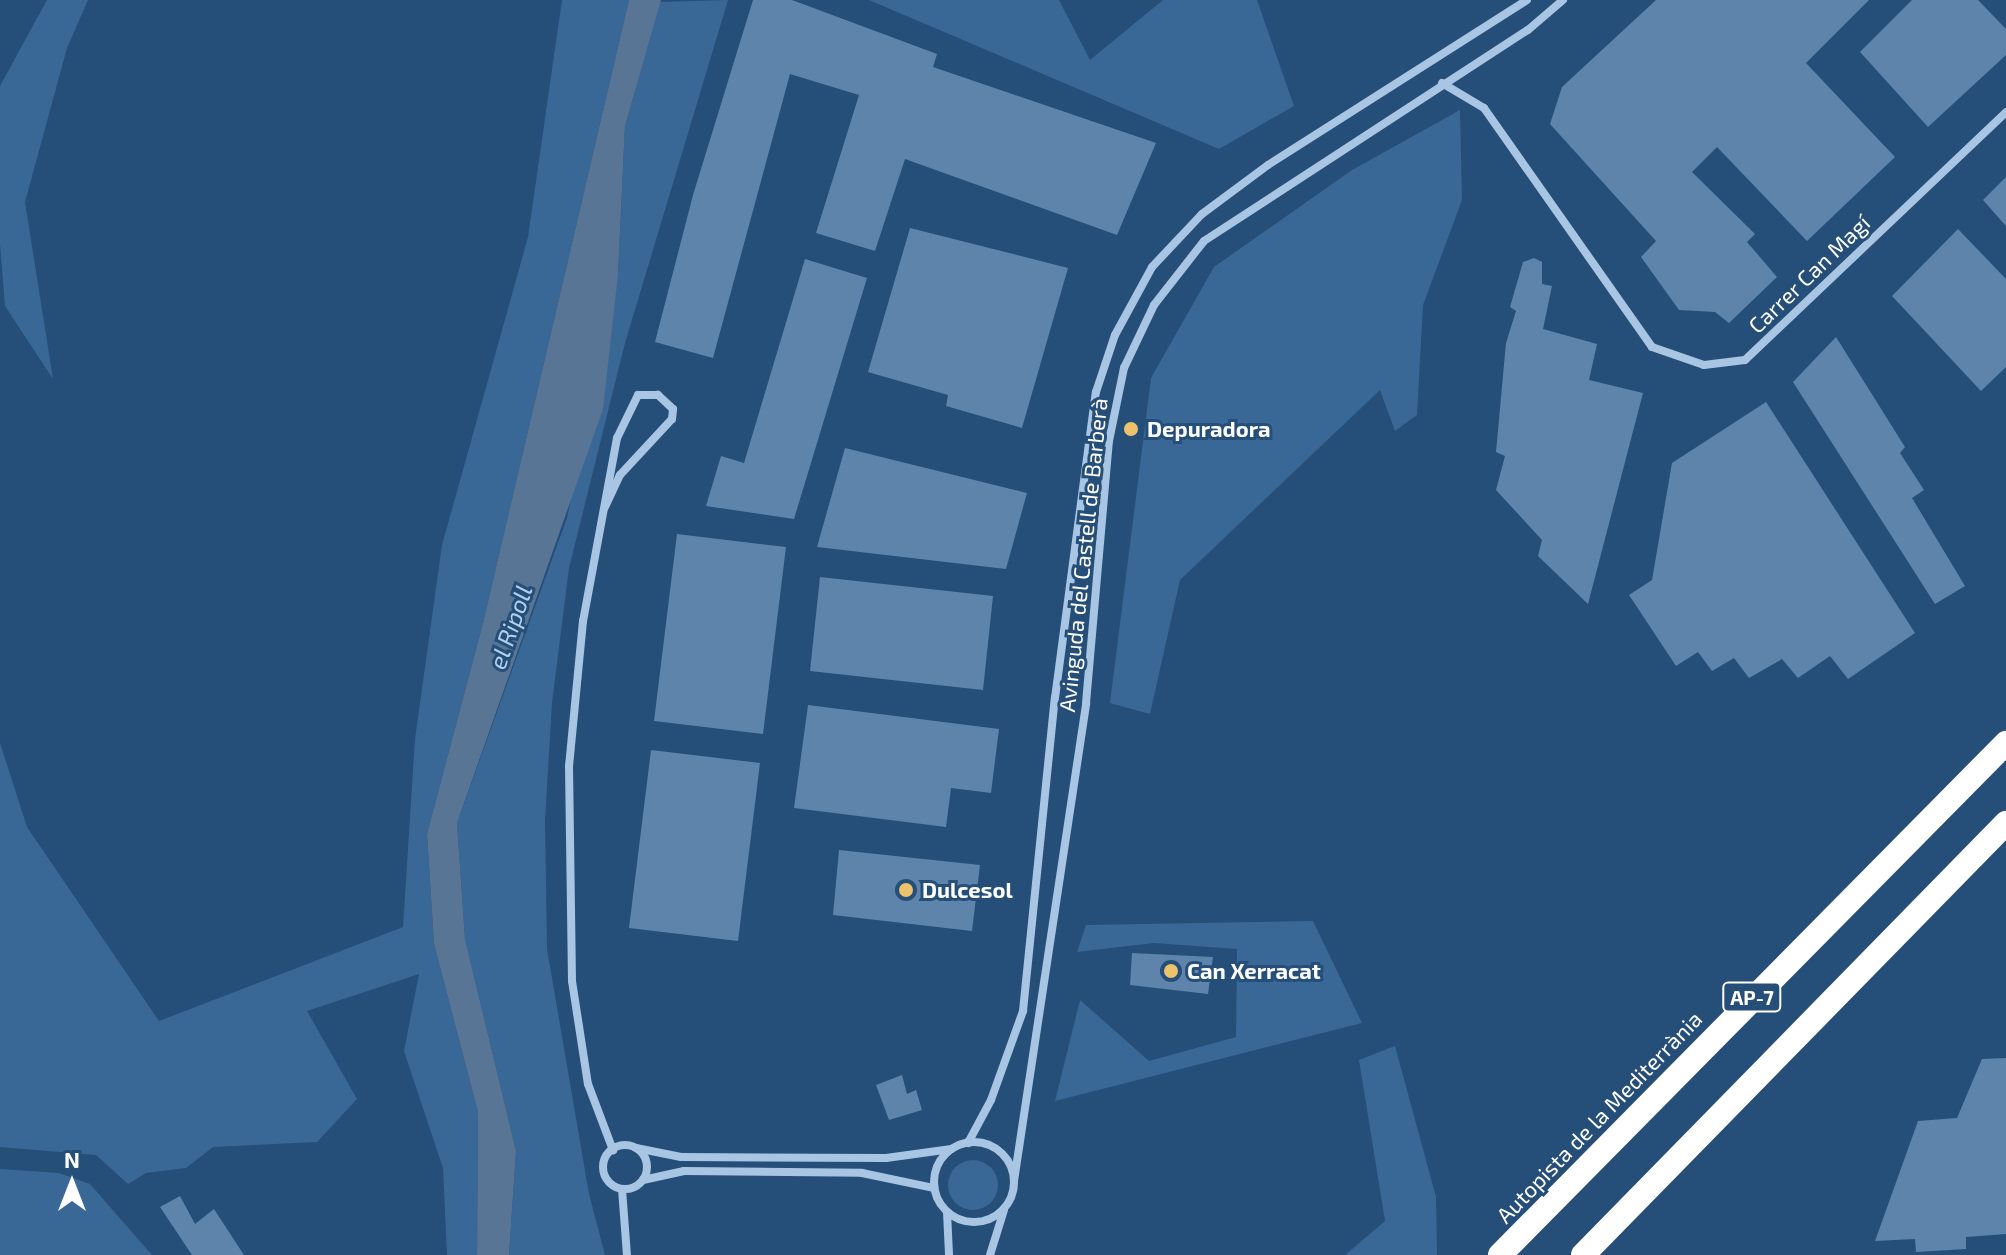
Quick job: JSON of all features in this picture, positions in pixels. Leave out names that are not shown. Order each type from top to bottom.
[{"type":"highway","name":"Autopista de la Mediterrània","points":[[1500,1255],[2006,743]]},
{"type":"highway","name":"AP-7","points":[[1583,1255],[2006,823]]},
{"type":"street","name":"Avinguda del Castell de Barberà","points":[[968,1143],[991,1100],[1023,1011],[1055,698],[1096,392],[1115,335],[1152,267],[1202,214],[1268,165],[1527,0]]},
{"type":"street","name":"Avinguda del Castell de Barberà","points":[[1014,1181],[1086,703],[1109,441],[1124,368],[1154,305],[1204,241],[1442,83],[1528,30],[1563,0]]},
{"type":"street","name":"Carrer Can Magí","points":[[1442,83],[1484,108],[1652,347],[1704,365],[1745,360],[2006,112]]},
{"type":"street","points":[[605,507],[620,475],[672,419],[673,409],[658,395],[638,395],[630,406],[614,449],[583,621],[566,825],[572,981],[588,1084],[613,1150]]},
{"type":"street","points":[[627,1255],[622,1189],[605,1176],[604,1161],[613,1150],[636,1148],[681,1157],[886,1158],[951,1149],[968,1143],[994,1148],[1011,1168],[1014,1181],[990,1255]]},
{"type":"street","points":[[636,1148],[645,1159],[643,1180]]},
{"type":"street","points":[[949,1255],[947,1212],[934,1188],[937,1166],[951,1149]]},
{"type":"street","points":[[622,1189],[643,1180],[684,1171],[862,1173],[934,1188]]},
{"type":"street","points":[[947,1212],[970,1223],[1004,1209]]},
{"type":"shaded area","points":[[47,0],[88,0],[67,48],[25,202],[53,379],[5,306],[0,244],[0,86]]},
{"type":"shaded area","points":[[562,0],[629,0],[483,623],[427,834],[434,944],[478,1112],[477,1255],[447,1255],[443,1168],[404,1051],[419,974],[307,1011],[357,1099],[317,1142],[213,1147],[186,1168],[146,1173],[128,1184],[96,1155],[0,1147],[0,743],[27,827],[159,1021],[403,927],[415,739],[442,545],[528,237]]},
{"type":"shaded area","points":[[728,0],[625,343],[569,568],[552,703],[545,820],[547,949],[589,1194],[605,1255],[509,1255],[516,1151],[465,939],[457,823],[567,518],[618,274],[625,126],[660,2]]},
{"type":"shaded area","points":[[869,0],[1059,0],[1090,60],[1163,0],[1257,0],[1294,106],[1219,149]]},
{"type":"shaded area","points":[[1460,110],[1462,200],[1423,305],[1417,415],[1395,431],[1380,390],[1180,580],[1150,714],[1110,703],[1151,378],[1214,267],[1352,170]]},
{"type":"shaded area","points":[[1313,921],[1362,1023],[1055,1101],[1080,1000],[1149,1061],[1236,1037],[1237,949],[1154,943],[1077,952],[1086,925]]},
{"type":"shaded area","points":[[1395,1046],[1436,1197],[1437,1255],[1345,1255],[1385,1221],[1359,1060]]},
{"type":"shaded area","points":[[973,1160],[991,1167],[998,1185],[991,1203],[973,1210],[955,1203],[948,1185],[955,1167]]},
{"type":"shaded area","points":[[0,1169],[59,1173],[90,1184],[152,1255],[0,1255]]},
{"type":"water","name":"el Ripoll","points":[[629,0],[661,0],[625,126],[618,274],[603,409],[457,823],[465,939],[516,1151],[509,1255],[477,1255],[478,1112],[434,944],[427,834],[483,623]]},
{"type":"building","points":[[753,0],[792,0],[937,54],[933,67],[1156,143],[1117,235],[905,159],[875,251],[816,233],[859,95],[790,74],[713,358],[655,342],[693,195]]},
{"type":"building","points":[[1656,0],[1869,0],[1806,63],[1895,157],[1807,241],[1717,147],[1692,172],[1755,234],[1747,242],[1777,277],[1729,323],[1715,312],[1679,310],[1641,257],[1656,241],[1550,124],[1562,87]]},
{"type":"building","points":[[1912,0],[1978,0],[2006,29],[2006,55],[1928,127],[1860,52]]},
{"type":"building","points":[[2006,177],[2006,226],[1983,200]]},
{"type":"building","points":[[910,228],[1068,268],[1022,428],[946,406],[948,395],[868,372]]},
{"type":"building","points":[[1958,229],[2006,279],[2006,367],[1981,391],[1892,296]]},
{"type":"building","points":[[1534,258],[1542,262],[1542,284],[1552,286],[1543,329],[1597,344],[1589,380],[1643,393],[1588,604],[1538,556],[1542,540],[1496,490],[1505,456],[1496,452],[1506,343],[1516,311],[1510,307],[1523,262]]},
{"type":"building","points":[[805,259],[867,278],[794,519],[706,506],[721,456],[744,463]]},
{"type":"building","points":[[1836,337],[1905,447],[1900,453],[1924,490],[1912,498],[1965,586],[1935,604],[1793,382]]},
{"type":"building","points":[[1766,402],[1915,633],[1848,679],[1830,656],[1798,678],[1782,659],[1749,678],[1734,658],[1712,671],[1698,652],[1676,666],[1629,595],[1652,580],[1672,463]]},
{"type":"building","points":[[845,448],[1027,493],[1006,569],[817,547]]},
{"type":"building","points":[[677,534],[786,547],[763,734],[654,721]]},
{"type":"building","points":[[820,577],[993,596],[983,690],[810,671]]},
{"type":"building","points":[[808,705],[999,729],[991,793],[951,788],[946,827],[794,808]]},
{"type":"building","points":[[651,750],[760,763],[738,941],[629,928]]},
{"type":"building","name":"Dulcesol","points":[[839,850],[980,865],[972,931],[833,915]]},
{"type":"building","name":"Can Xerracat","points":[[1132,953],[1213,957],[1208,994],[1130,985]]},
{"type":"building","points":[[2006,1058],[2006,1234],[1966,1237],[1966,1249],[1916,1252],[1915,1239],[1875,1241],[1918,1121],[1957,1118],[1982,1059]]},
{"type":"building","points":[[902,1075],[907,1094],[916,1090],[922,1110],[889,1120],[876,1085]]},
{"type":"building","points":[[180,1196],[195,1224],[214,1209],[244,1255],[192,1255],[160,1207]]},
{"type":"place","name":"Depuradora","points":[[1131,429]]},
{"type":"place","name":"Dulcesol","points":[[906,890]]},
{"type":"place","name":"Can Xerracat","points":[[1171,971]]}]
